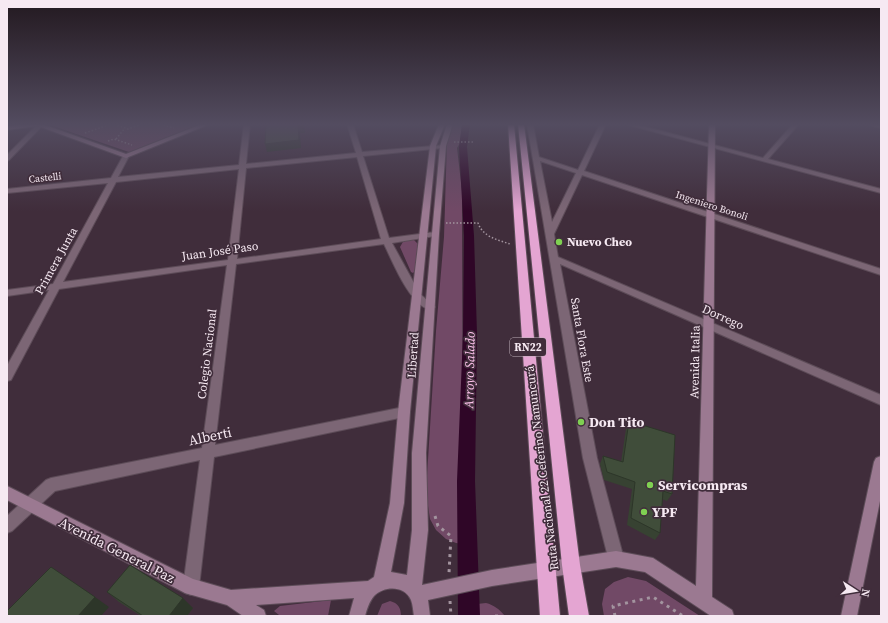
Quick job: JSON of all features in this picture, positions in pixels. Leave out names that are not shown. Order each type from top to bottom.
[{"type":"highway","name":"Ruta Nacional 22 Ceferino Namuncurá","points":[[513,153],[545,569],[550,616]]},
{"type":"highway","name":"Ruta Nacional 22 Ceferino Namuncurá","points":[[524,153],[578,616]]},
{"type":"street","points":[[118,153],[126,156],[133,153]]},
{"type":"street","name":"Colegio Nacional","points":[[191,587],[232,262],[244,153]]},
{"type":"street","name":"Castelli","points":[[7,192],[367,153]]},
{"type":"street","name":"Libertad","points":[[375,585],[398,503],[404,412],[416,296],[437,153]]},
{"type":"street","name":"Libertad","points":[[415,591],[420,530],[419,453],[436,234],[438,153]]},
{"type":"street","name":"Santa Flora Este","points":[[535,153],[590,458],[616,559]]},
{"type":"street","points":[[550,234],[589,153]]},
{"type":"street","name":"Avenida Italia","points":[[704,600],[711,153]]},
{"type":"street","points":[[738,153],[881,191]]},
{"type":"street","points":[[764,160],[770,153]]},
{"type":"street","points":[[358,154],[386,240],[416,296],[430,307]]},
{"type":"street","name":"Primera Junta","points":[[7,377],[126,156]]},
{"type":"street","name":"Ingeniero Bonoli","points":[[536,158],[881,272]]},
{"type":"street","name":"Juan José Paso","points":[[7,293],[436,234]]},
{"type":"street","name":"Dorrego","points":[[554,258],[881,400]]},
{"type":"street","name":"Alberti","points":[[7,526],[51,486],[404,412]]},
{"type":"street","points":[[849,616],[881,462]]},
{"type":"street","name":"Avenida General Paz","points":[[7,493],[191,587],[231,598],[258,616]]},
{"type":"street","points":[[422,616],[421,604],[415,591],[545,569],[616,559],[647,564],[704,600],[726,616]]},
{"type":"street","name":"Avenida General Paz","points":[[231,598],[375,585],[392,579],[407,583],[415,591]]},
{"type":"street","points":[[357,616],[360,604],[375,585]]},
{"type":"path","points":[[446,215],[446,223],[478,223],[479,228],[484,234],[521,248]]},
{"type":"path","points":[[433,512],[438,526],[451,536],[448,586],[451,616]]},
{"type":"path","points":[[614,616],[613,606],[653,597],[683,616]]},
{"type":"shaded area","points":[[447,153],[458,153],[462,191],[463,544],[446,539],[436,530],[430,519],[426,492],[436,331],[444,237]]},
{"type":"shaded area","points":[[413,239],[418,244],[415,271],[413,273],[411,272],[400,247],[404,240]]},
{"type":"shaded area","points":[[628,577],[646,581],[700,616],[604,616],[602,604],[605,589],[614,582]]},
{"type":"shaded area","points":[[331,600],[328,616],[283,616],[274,611],[280,606]]},
{"type":"shaded area","points":[[390,601],[398,606],[401,616],[377,616],[382,604]]},
{"type":"shaded area","points":[[486,603],[501,611],[505,616],[477,616],[477,604]]},
{"type":"building","points":[[629,421],[675,435],[672,494],[663,491],[660,533],[631,518],[635,482],[607,472],[603,456],[623,462]]},
{"type":"building","points":[[130,565],[183,598],[169,616],[143,616],[107,592]]},
{"type":"building","points":[[51,567],[95,597],[78,616],[7,616],[7,611]]},
{"type":"waterway","name":"Arroyo Salado","points":[[463,153],[469,236],[470,334],[466,481],[469,616]]},
{"type":"place","name":"Nuevo Cheo","points":[[559,242]]},
{"type":"place","name":"Don Tito","points":[[581,422]]},
{"type":"place","name":"Servicompras","points":[[650,485]]},
{"type":"place","name":"YPF","points":[[644,512]]}]
